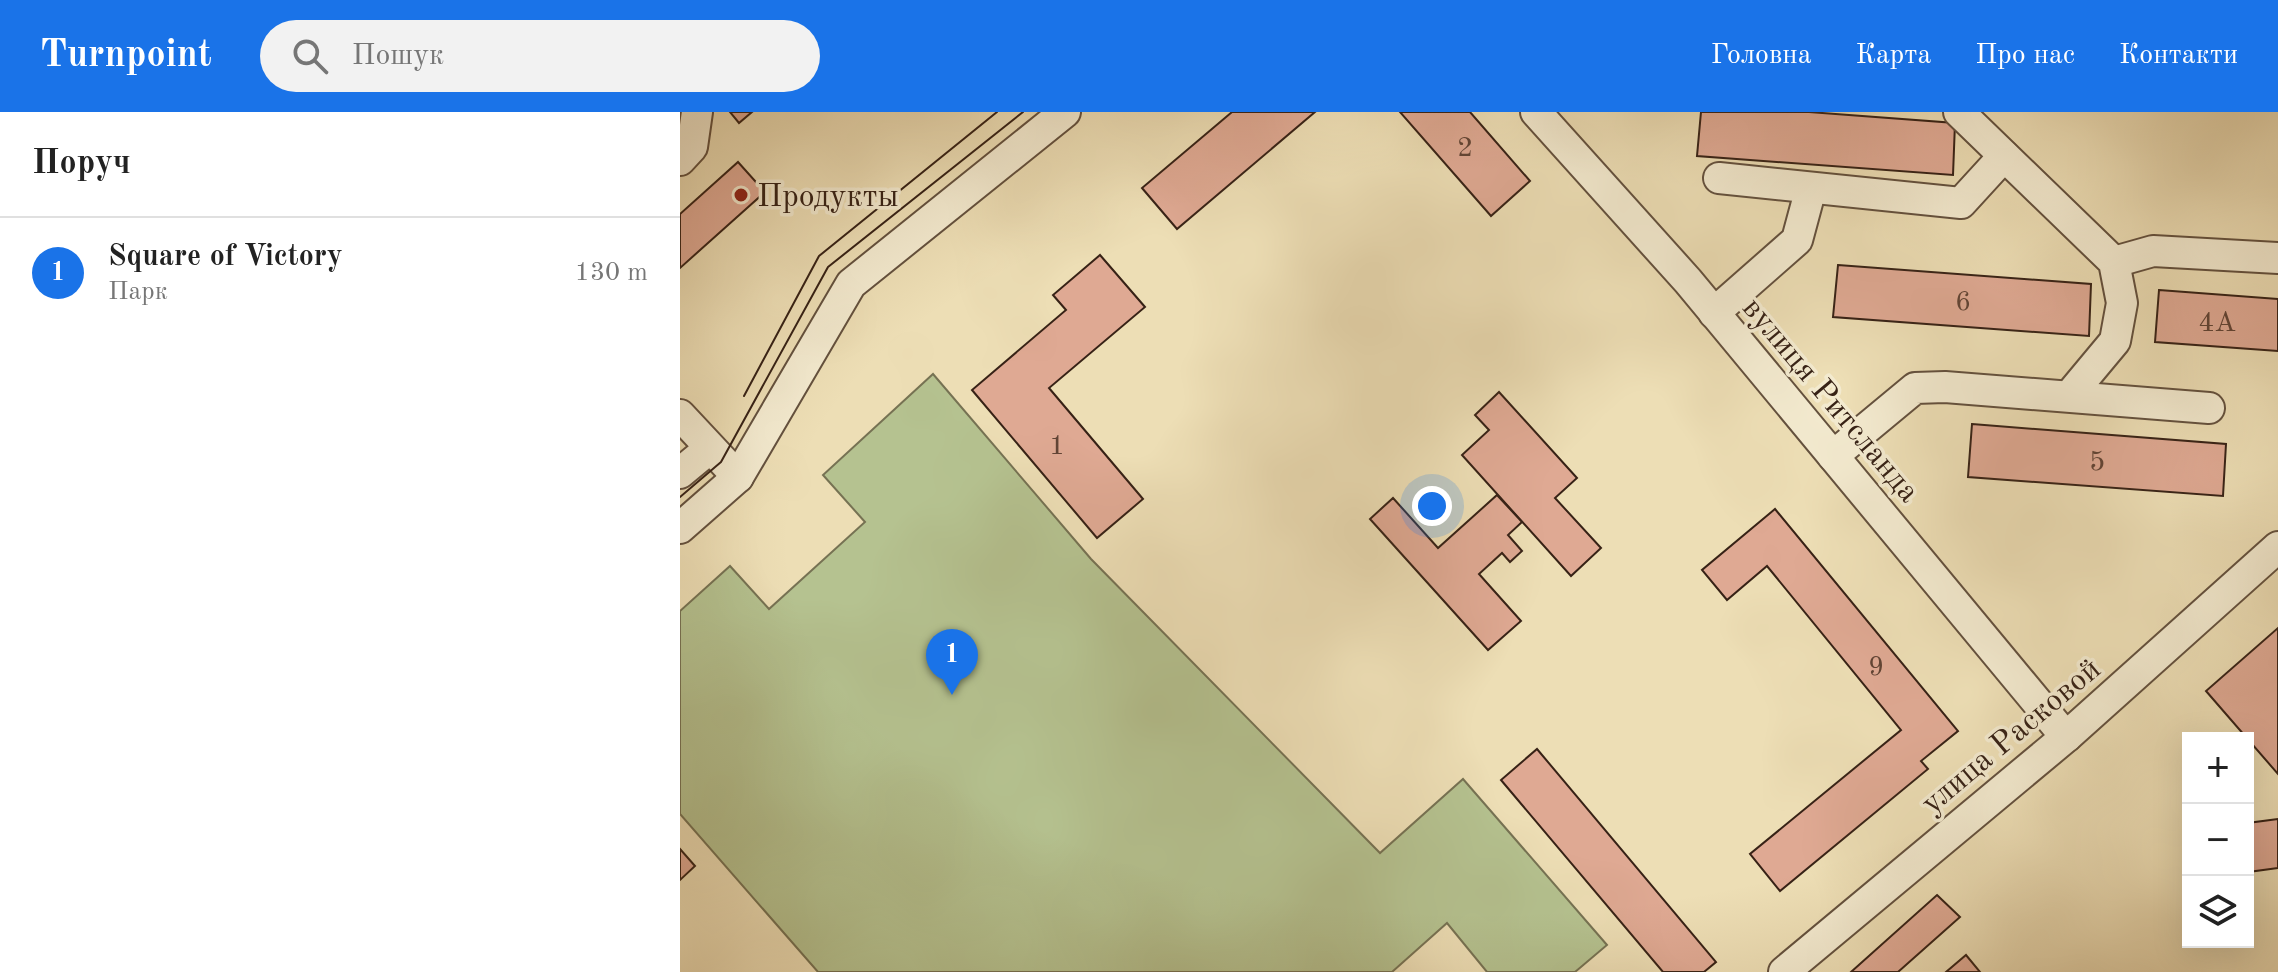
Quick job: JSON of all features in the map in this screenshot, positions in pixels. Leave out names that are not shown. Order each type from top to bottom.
[{"type":"street","points":[[680,160],[692,147],[697,112]]},
{"type":"street","points":[[680,528],[738,477],[851,284],[1065,112]]},
{"type":"street","name":"вулиця Ритсланда","points":[[1536,112],[1714,313],[2066,737]]},
{"type":"street","points":[[1959,112],[2114,262],[2122,303],[2115,341],[2070,395]]},
{"type":"street","points":[[1719,178],[1961,203],[2004,156]]},
{"type":"street","points":[[1714,313],[1797,240],[1811,188]]},
{"type":"street","points":[[2114,262],[2153,251],[2278,258]]},
{"type":"street","points":[[1833,456],[1915,388],[2070,395],[2209,408]]},
{"type":"street","points":[[680,415],[738,477]]},
{"type":"street","points":[[680,473],[709,449]]},
{"type":"street","name":"улица Расковой","points":[[1784,972],[2066,737],[2278,547]]},
{"type":"green space","points":[[933,374],[1091,559],[1380,853],[1463,779],[1607,945],[1575,972],[1487,972],[1447,923],[1392,972],[818,972],[680,814],[680,611],[730,566],[769,609],[865,522],[823,475]]},
{"type":"building","points":[[730,112],[752,112],[739,123]]},
{"type":"building","points":[[1232,112],[1315,112],[1177,229],[1142,188]]},
{"type":"building","points":[[1400,112],[1470,112],[1530,181],[1491,216]]},
{"type":"building","points":[[1701,112],[1809,112],[1955,123],[1953,175],[1697,156]]},
{"type":"building","points":[[738,162],[765,192],[680,268],[680,214]]},
{"type":"building","points":[[1100,255],[1145,307],[1049,388],[1143,499],[1097,538],[972,390],[1066,310],[1053,295]]},
{"type":"building","points":[[1838,265],[2091,284],[2089,336],[1833,317]]},
{"type":"building","points":[[2159,290],[2278,299],[2278,351],[2155,342]]},
{"type":"building","points":[[1499,392],[1577,478],[1555,498],[1601,548],[1571,576],[1462,455],[1489,430],[1475,415]]},
{"type":"building","points":[[1972,424],[2226,444],[2223,496],[1968,477]]},
{"type":"building","points":[[1497,495],[1522,522],[1508,535],[1522,551],[1510,562],[1502,553],[1479,574],[1521,621],[1488,650],[1370,519],[1393,498],[1438,548]]},
{"type":"building","points":[[1775,509],[1958,731],[1921,761],[1928,769],[1780,891],[1750,854],[1901,730],[1767,566],[1727,600],[1702,570]]},
{"type":"building","points":[[2278,628],[2278,774],[2254,746],[2254,732],[2242,732],[2206,691]]},
{"type":"building","points":[[1537,749],[1716,962],[1704,972],[1663,972],[1501,780]]},
{"type":"building","points":[[2278,819],[2278,868],[2254,871],[2254,822]]},
{"type":"building","points":[[680,849],[695,866],[680,880]]},
{"type":"building","points":[[1937,895],[1960,917],[1898,972],[1851,972]]},
{"type":"building","points":[[1966,955],[1980,972],[1946,972]]},
{"type":"tram line","points":[[744,396],[819,256],[997,112]]},
{"type":"tram line","points":[[680,497],[721,462],[828,267],[1023,112]]},
{"type":"place","name":"Продукты","points":[[741,195]]},
{"type":"place","name":"Square of Victory","points":[[952,695]]}]
